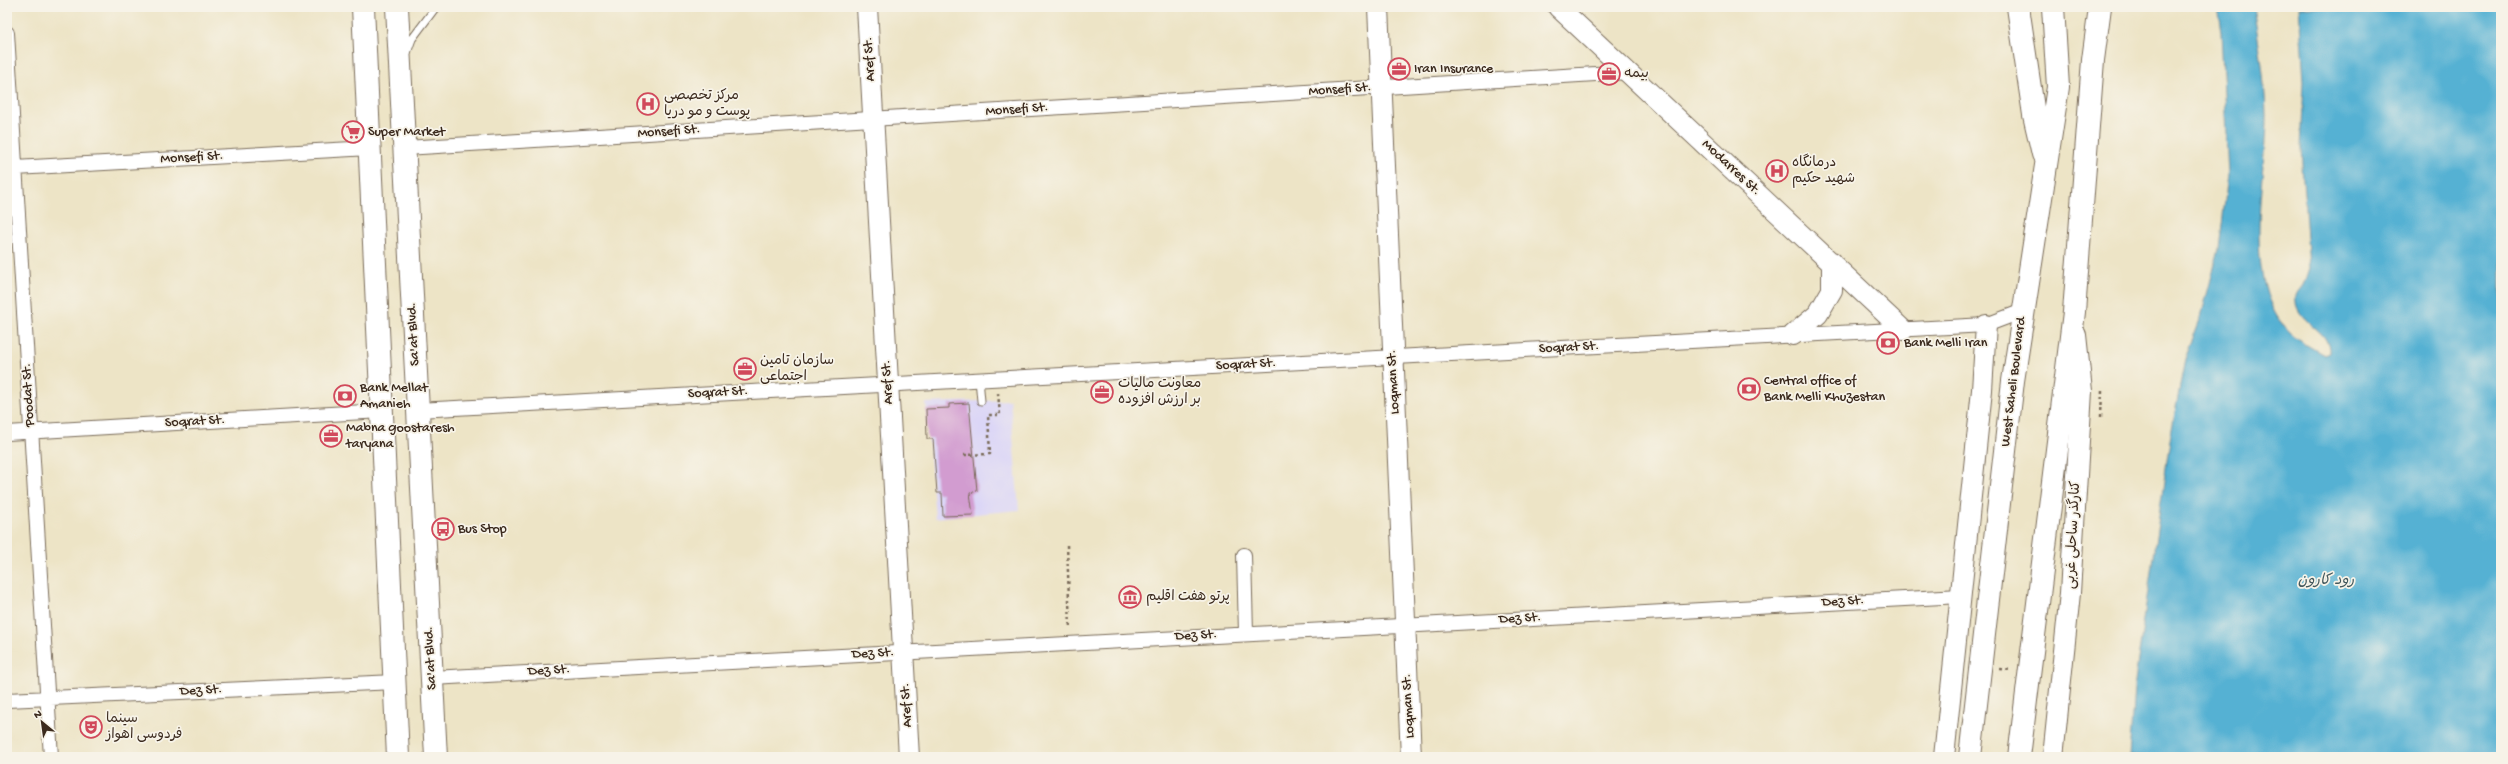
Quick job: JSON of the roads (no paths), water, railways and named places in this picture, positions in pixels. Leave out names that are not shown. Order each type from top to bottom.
[{"type":"main road","points":[[364,7],[398,757]]},
{"type":"main road","name":"Sa'at Blvd.","points":[[397,7],[436,757]]},
{"type":"main road","points":[[2018,7],[2034,115],[2046,167]]},
{"type":"main road","name":"West Saheli Boulevard","points":[[1970,757],[2023,311],[2058,87],[2052,7]]},
{"type":"main road","points":[[2054,32],[2059,7]]},
{"type":"main road","points":[[2019,757],[2074,312],[2093,60],[2100,7]]},
{"type":"street","name":"Aref St.","points":[[867,7],[910,757]]},
{"type":"street","name":"Loqman St.","points":[[1378,7],[1411,757]]},
{"type":"street","name":"Modarres St.","points":[[1558,7],[1903,330]]},
{"type":"street","name":"Poodat St.","points":[[7,33],[15,168],[11,186],[31,431],[51,757]]},
{"type":"street","name":"Monsefi St.","points":[[405,148],[1628,72]]},
{"type":"street","name":"Monsefi St.","points":[[15,168],[370,148]]},
{"type":"street","points":[[1793,335],[1818,314],[1832,290],[1832,262]]},
{"type":"street","name":"Soqrat St.","points":[[418,410],[1986,325],[2023,311]]},
{"type":"street","name":"کنارگذر ساحلی غربی","points":[[2053,757],[2070,592],[2082,391],[2074,312]]},
{"type":"street","points":[[1944,757],[1982,390],[1986,325]]},
{"type":"street","name":"Soqrat St.","points":[[7,433],[382,411]]},
{"type":"street","points":[[1244,555],[1246,633]]},
{"type":"street","name":"Dez St.","points":[[432,678],[1405,624],[1960,596]]},
{"type":"street","name":"Dez St.","points":[[7,700],[395,682]]},
{"type":"lane","points":[[401,68],[412,39],[436,7]]},
{"type":"lane","points":[[979,379],[980,401]]},
{"type":"water","name":"رود کارون","points":[[2217,7],[2253,7],[2263,74],[2266,115],[2259,230],[2260,260],[2265,288],[2275,313],[2291,334],[2324,355],[2329,353],[2325,338],[2305,319],[2296,305],[2296,296],[2304,283],[2309,268],[2301,148],[2304,81],[2299,7],[2501,7],[2501,757],[2129,757],[2134,688],[2170,440],[2185,359],[2201,317],[2219,249],[2228,175],[2221,32]]},
{"type":"place","name":"Iran Insurance","points":[[1399,69]]},
{"type":"place","name":"بیمه","points":[[1609,74]]},
{"type":"place","name":"مرکز تخصصی پوست و مو دریا","points":[[648,104]]},
{"type":"place","name":"Super Market","points":[[353,132]]},
{"type":"place","name":"درمانگاه شهید حکیم","points":[[1777,171]]},
{"type":"place","name":"Bank Melli Iran","points":[[1888,343]]},
{"type":"place","name":"سازمان تامین اجتماعی","points":[[745,369]]},
{"type":"place","name":"Central office of Bank Melli Khuzestan","points":[[1749,389]]},
{"type":"place","name":"معاونت مالیات بر ارزش افزوده","points":[[1102,392]]},
{"type":"place","name":"Bank Mellat Amanieh","points":[[345,396]]},
{"type":"place","name":"Mabna goostaresh taryana","points":[[331,436]]},
{"type":"place","name":"Bus Stop","points":[[443,529]]},
{"type":"place","name":"پرتو هفت اقلیم","points":[[1130,597]]},
{"type":"place","name":"سینما فردوسی اهواز","points":[[91,727]]}]
